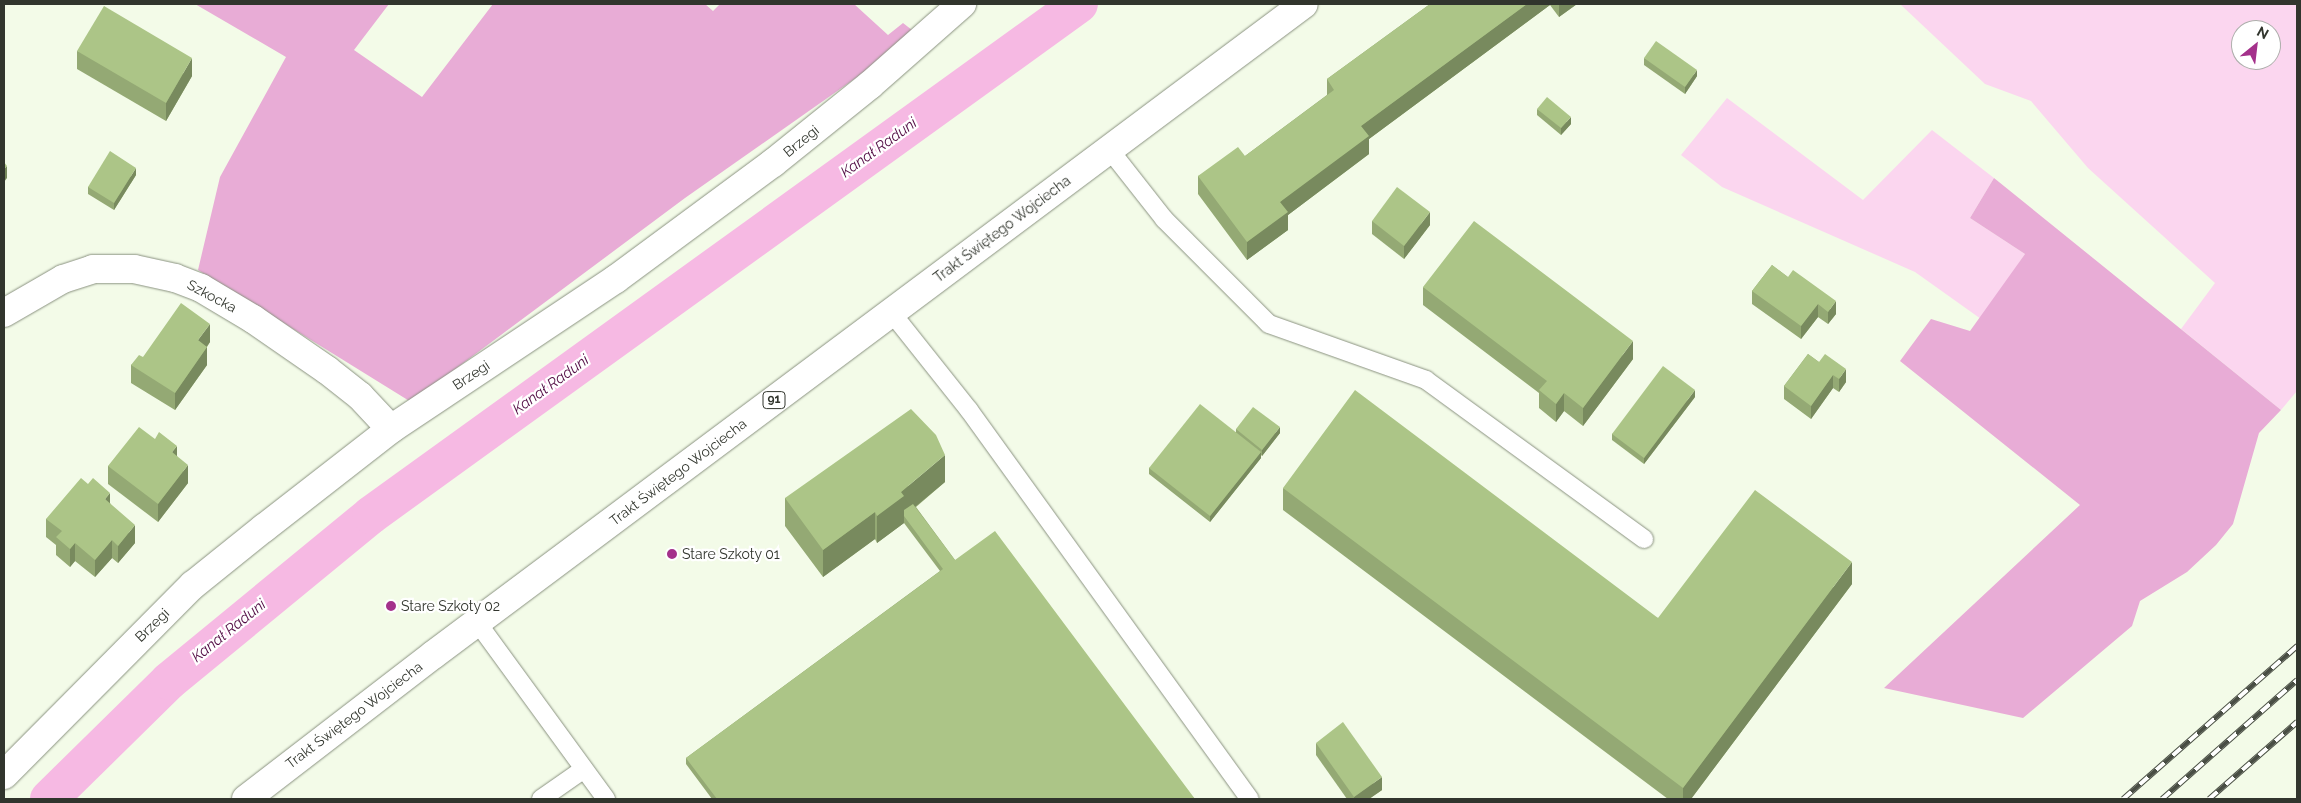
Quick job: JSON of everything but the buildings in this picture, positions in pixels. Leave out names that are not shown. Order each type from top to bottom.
[{"type":"street","name":"Brzegi","points":[[4,776],[94,681],[193,585],[391,429],[616,279],[773,163],[870,85],[962,4]]},
{"type":"street","name":"Trakt Świętego Wojciecha","points":[[246,799],[477,622],[1304,4]]},
{"type":"street","name":"Szkocka","points":[[4,313],[63,279],[93,269],[134,269],[175,278],[201,288],[328,370],[360,396],[391,429]]},
{"type":"lane","points":[[1109,149],[1164,219],[1269,324],[1426,380],[1644,539]]},
{"type":"lane","points":[[891,312],[969,410],[1250,799]]},
{"type":"lane","points":[[477,622],[606,799]]},
{"type":"lane","points":[[541,799],[584,769]]},
{"type":"shaded area","points":[[195,4],[389,4],[354,50],[422,97],[493,4],[705,4],[713,11],[720,4],[854,4],[888,35],[903,23],[912,30],[870,68],[685,198],[411,402],[198,270],[220,177],[286,57]]},
{"type":"shaded area","points":[[1900,4],[2297,4],[2297,391],[2281,410],[2181,329],[2215,283],[2088,168],[2031,101],[1985,84]]},
{"type":"shaded area","points":[[1727,98],[1863,200],[1932,130],[1994,178],[1970,218],[2025,254],[1981,319],[1915,272],[1722,187],[1681,155]]},
{"type":"shaded area","points":[[1994,178],[2281,410],[2259,433],[2233,524],[2216,545],[2187,572],[2140,601],[2132,626],[2023,718],[1884,688],[2080,505],[1900,361],[1931,319],[1970,331],[2025,254],[1970,218]]},
{"type":"waterway","name":"Kanał Raduni","points":[[49,799],[169,681],[371,515],[1079,4]]},
{"type":"railway","points":[[2123,799],[2297,646]]},
{"type":"railway","points":[[2162,799],[2297,680]]},
{"type":"railway","points":[[2209,799],[2297,722]]},
{"type":"place","name":"Stare Szkoty 01","points":[[672,554]]},
{"type":"place","name":"Stare Szkoty 02","points":[[391,606]]}]
